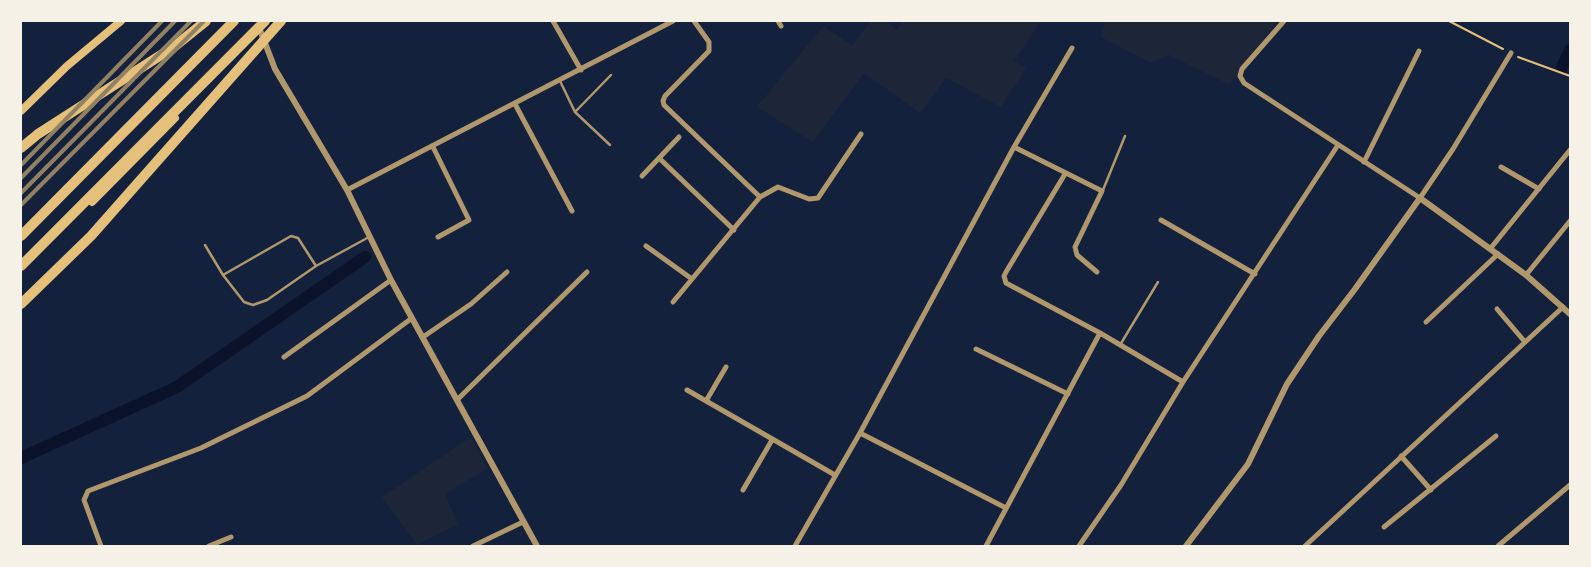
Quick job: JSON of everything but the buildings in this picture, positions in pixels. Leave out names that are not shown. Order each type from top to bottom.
[{"type":"highway","points":[[21,148],[38,134],[175,46],[206,21]]},
{"type":"highway","points":[[21,236],[234,21]]},
{"type":"highway","points":[[21,304],[91,236],[281,21]]},
{"type":"highway","points":[[21,266],[262,26]]},
{"type":"main road","points":[[21,111],[67,66],[121,21]]},
{"type":"main road","points":[[21,271],[141,154],[262,26],[269,21]]},
{"type":"street","points":[[553,21],[581,70]]},
{"type":"street","points":[[347,190],[673,21]]},
{"type":"street","points":[[694,21],[709,42],[709,51],[665,96],[663,100],[664,105],[760,197]]},
{"type":"street","points":[[1284,21],[1242,69],[1241,80],[1420,198],[1526,275],[1570,314]]},
{"type":"street","points":[[262,26],[275,69],[347,190],[391,280],[458,398],[537,546]]},
{"type":"street","points":[[795,546],[860,434],[1014,147],[1072,48]]},
{"type":"street","points":[[1364,162],[1420,51]]},
{"type":"street","points":[[1186,546],[1248,464],[1287,384],[1319,336],[1356,289],[1420,198],[1453,149],[1511,53]]},
{"type":"street","points":[[515,104],[572,211]]},
{"type":"street","points":[[673,302],[760,197],[778,187],[809,199],[818,198],[861,134]]},
{"type":"street","points":[[642,176],[679,136]]},
{"type":"street","points":[[1079,546],[1121,485],[1183,382],[1338,145]]},
{"type":"street","points":[[433,147],[469,220],[438,237]]},
{"type":"street","points":[[1014,147],[1102,191],[1075,247],[1077,255],[1097,272]]},
{"type":"street","points":[[1490,249],[1570,150]]},
{"type":"street","points":[[659,158],[734,230]]},
{"type":"street","points":[[1501,167],[1539,189]]},
{"type":"street","points":[[1065,174],[1006,272],[1005,280],[1008,286],[1100,333],[1183,382]]},
{"type":"street","points":[[1161,220],[1255,274]]},
{"type":"street","points":[[1526,275],[1570,222]]},
{"type":"street","points":[[646,246],[692,279]]},
{"type":"street","points":[[1426,322],[1498,254]]},
{"type":"street","points":[[423,337],[471,304],[506,272]]},
{"type":"street","points":[[458,398],[587,272]]},
{"type":"street","points":[[284,357],[391,280]]},
{"type":"street","points":[[1306,546],[1563,308]]},
{"type":"street","points":[[1497,309],[1525,342]]},
{"type":"street","points":[[101,546],[84,500],[88,491],[201,448],[306,396],[412,318]]},
{"type":"street","points":[[986,546],[1100,333]]},
{"type":"street","points":[[976,349],[1068,394]]},
{"type":"street","points":[[706,401],[726,367]]},
{"type":"street","points":[[687,390],[835,475]]},
{"type":"street","points":[[860,434],[1006,508]]},
{"type":"street","points":[[1384,527],[1496,436]]},
{"type":"street","points":[[743,490],[772,440]]},
{"type":"street","points":[[1401,456],[1431,490]]},
{"type":"street","points":[[1498,546],[1570,485]]},
{"type":"street","points":[[473,546],[523,522]]},
{"type":"street","points":[[209,546],[231,537]]},
{"type":"lane","points":[[574,112],[611,75]]},
{"type":"lane","points":[[560,81],[574,112],[610,145]]},
{"type":"lane","points":[[1102,191],[1125,136]]},
{"type":"lane","points":[[223,275],[291,236],[298,238],[316,266]]},
{"type":"lane","points":[[205,245],[223,275],[244,302],[253,304],[267,300],[316,266],[370,236]]},
{"type":"lane","points":[[1120,345],[1158,282]]},
{"type":"shaded area","points":[[871,21],[886,21],[897,30],[903,21],[1041,21],[1014,61],[1026,68],[1001,107],[946,78],[920,113],[864,73],[813,142],[757,107],[823,26],[852,45]]},
{"type":"shaded area","points":[[1105,21],[1277,21],[1230,85],[1169,55],[1151,63],[1101,37]]},
{"type":"shaded area","points":[[471,437],[488,468],[445,494],[458,524],[417,545],[382,497]]},
{"type":"waterway","points":[[1562,67],[1570,50]]},
{"type":"waterway","points":[[21,458],[177,387],[365,257]]},
{"type":"railway","points":[[21,165],[162,21]]},
{"type":"railway","points":[[21,178],[175,21]]},
{"type":"railway","points":[[21,193],[191,21]]},
{"type":"railway","points":[[21,205],[204,21]]}]
